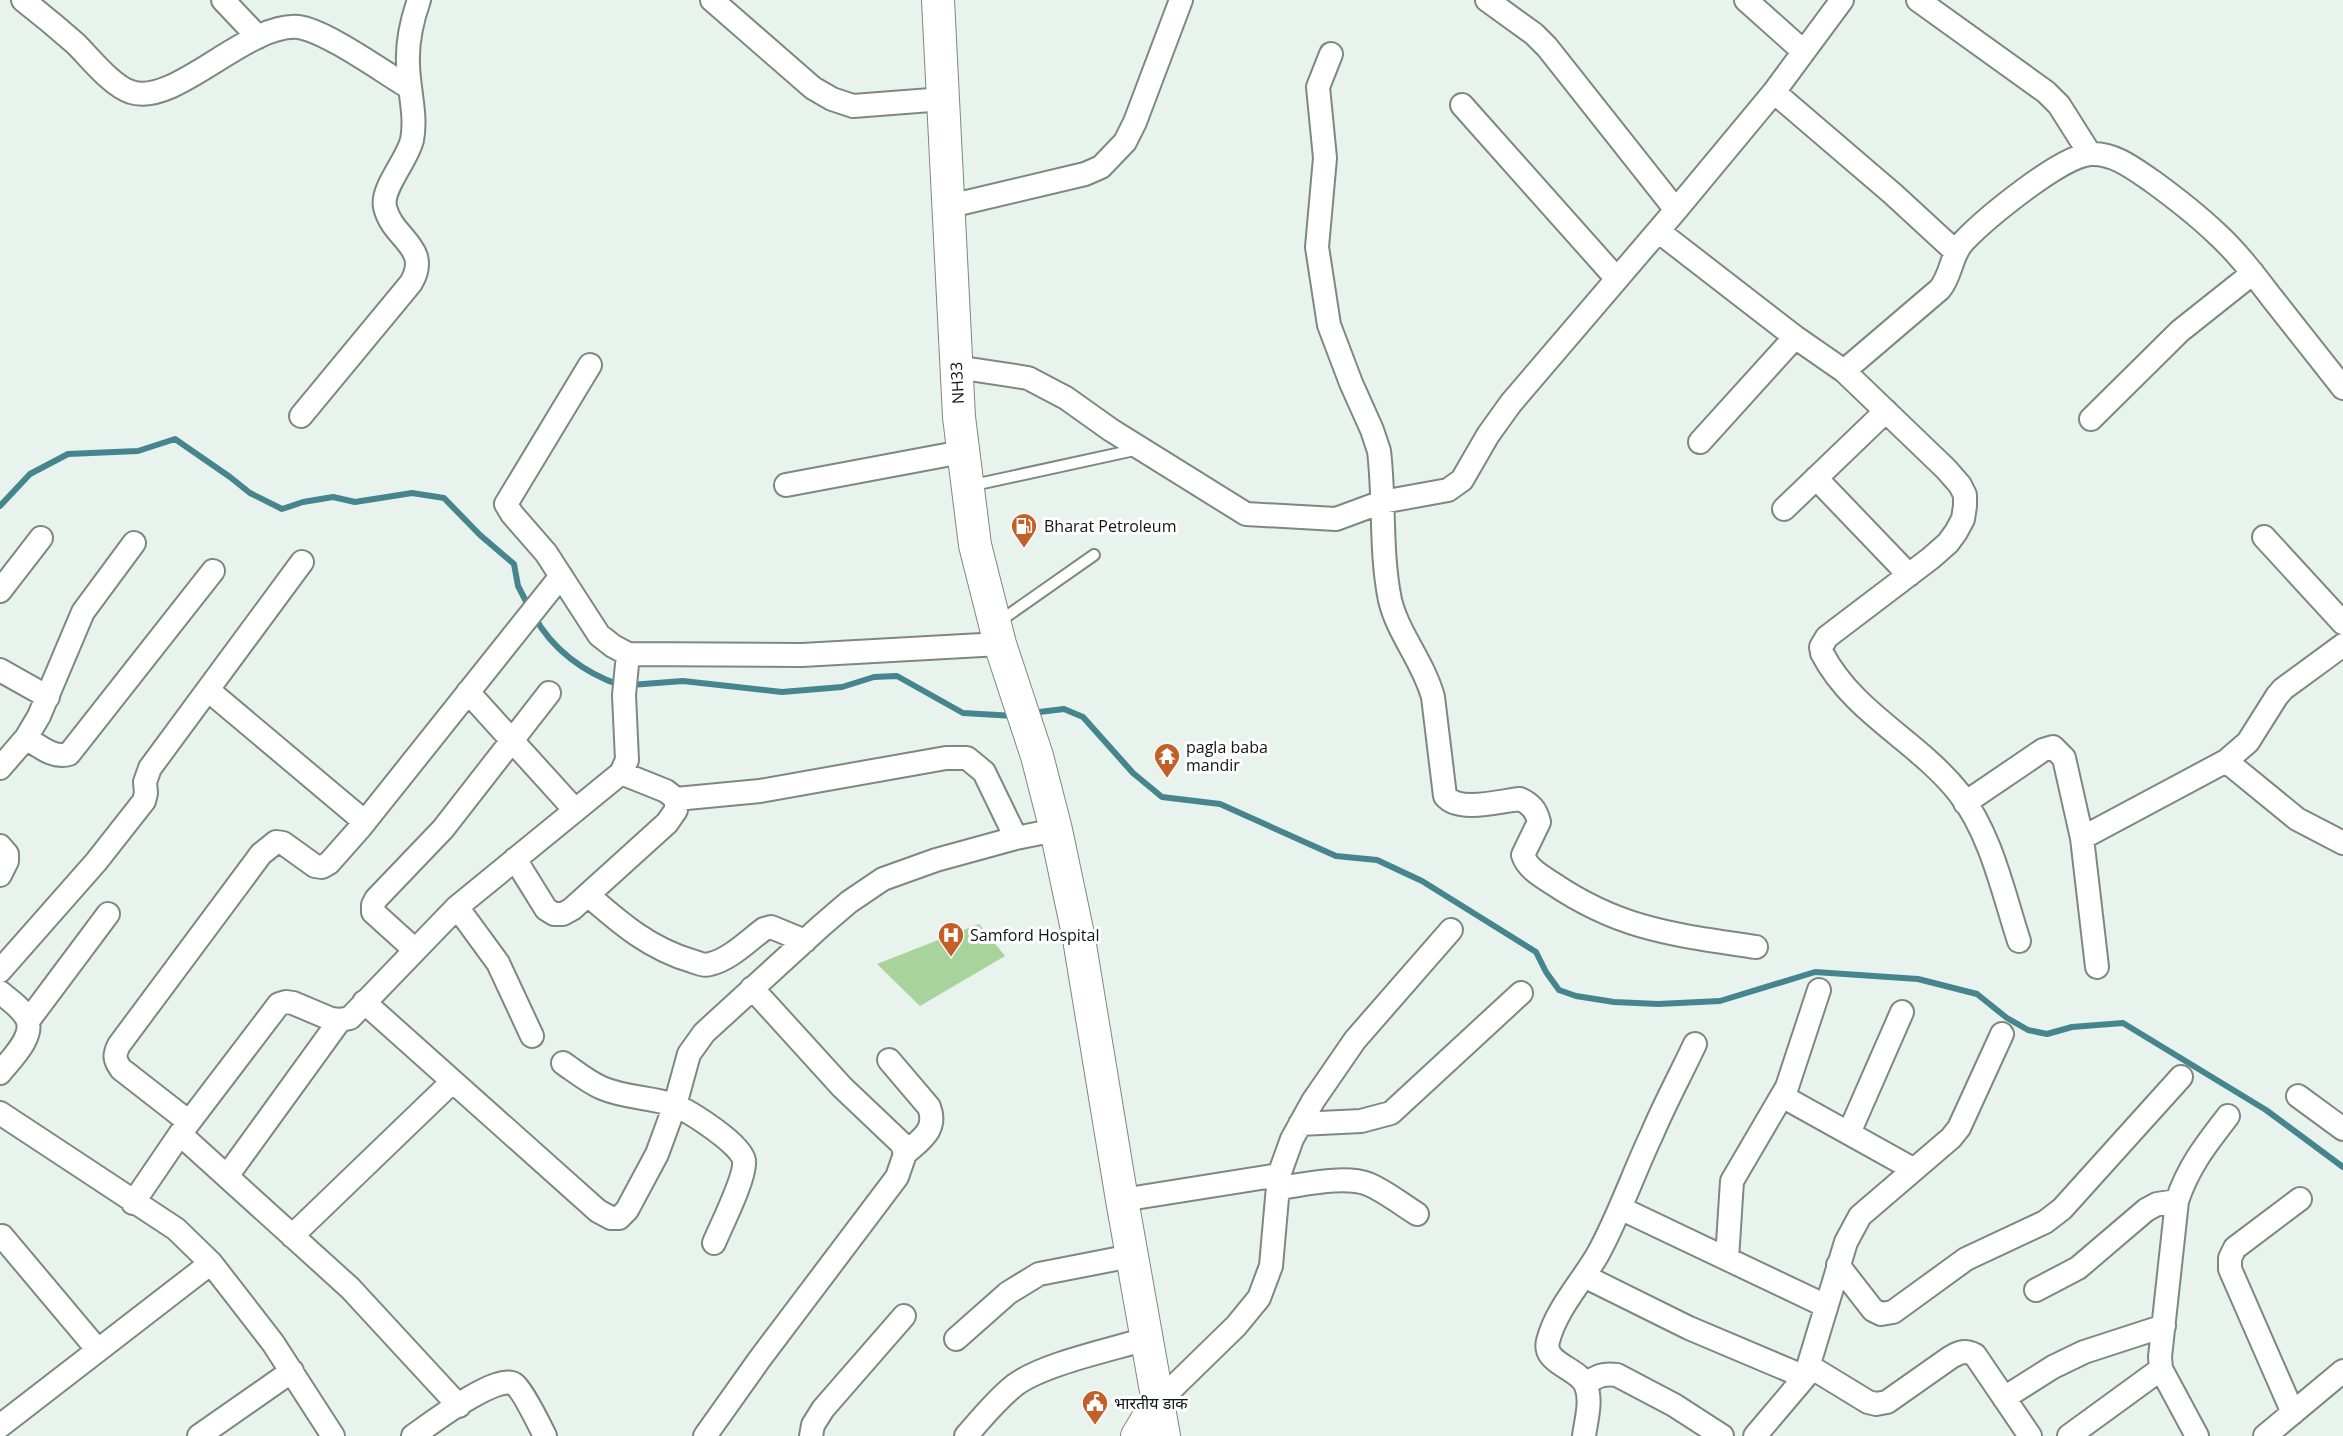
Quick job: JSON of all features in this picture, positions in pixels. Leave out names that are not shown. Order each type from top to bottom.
[{"type":"main road","name":"NH33","points":[[938,0],[945,99],[956,367],[962,452],[975,545],[997,635],[1028,729],[1056,830],[1083,962],[1131,1256],[1164,1436]]},
{"type":"main road","points":[[1137,1436],[1157,1403]]},
{"type":"street","points":[[23,0],[63,32],[128,92],[141,95],[170,87],[258,37],[279,29],[297,27],[318,32],[410,88]]},
{"type":"street","points":[[223,0],[258,37]]},
{"type":"street","points":[[301,416],[411,283],[418,268],[418,259],[388,215],[385,198],[411,143],[413,115],[407,61],[412,21],[419,0]]},
{"type":"street","points":[[712,0],[813,88],[832,99],[853,106],[945,99]]},
{"type":"street","points":[[950,206],[1085,174],[1107,162],[1125,142],[1135,122],[1181,0]]},
{"type":"street","points":[[1487,0],[1534,34],[1547,47],[1676,210]]},
{"type":"street","points":[[1746,0],[1803,51]]},
{"type":"street","points":[[956,367],[1028,378],[1066,398],[1141,449],[1246,514],[1336,519],[1382,502],[1448,490],[1462,480],[1488,435],[1511,402],[1774,92],[1842,0]]},
{"type":"street","points":[[1918,0],[2046,92],[2059,105],[2090,154]]},
{"type":"street","points":[[1331,54],[1318,87],[1325,158],[1317,247],[1329,325],[1379,451],[1390,598],[1401,629],[1429,682],[1445,796],[1450,803],[1460,806],[1520,799],[1529,803],[1537,813],[1539,822],[1523,855],[1525,860],[1539,875],[1597,911],[1647,929],[1756,947]]},
{"type":"street","points":[[1774,92],[1893,194],[1956,252]]},
{"type":"street","points":[[1462,105],[1617,279]]},
{"type":"street","points":[[1844,371],[1940,289],[1950,275],[1956,252],[1964,241],[2027,188],[2075,157],[2090,154],[2110,156],[2131,166],[2179,201],[2217,234],[2253,273],[2343,388]]},
{"type":"street","points":[[1658,231],[1844,371],[1960,485],[1965,495],[1964,513],[1956,532],[1948,543],[1827,637],[1821,647],[1822,653],[1857,701],[1932,766],[1965,802],[1989,850],[2019,941]]},
{"type":"street","points":[[2091,419],[2180,331],[2253,273]]},
{"type":"street","points":[[1700,442],[1796,337]]},
{"type":"street","points":[[133,1203],[185,1128],[279,1005],[286,1002],[293,1003],[340,1020],[350,1018],[457,907],[621,773],[627,760],[624,695],[627,661],[599,635],[539,544],[512,514],[507,504],[590,364]]},
{"type":"street","points":[[1784,509],[1886,411]]},
{"type":"street","points":[[786,485],[962,452]]},
{"type":"street","points":[[1816,478],[1909,575]]},
{"type":"street","points":[[2264,537],[2343,622]]},
{"type":"street","points":[[0,591],[41,538]]},
{"type":"street","points":[[0,768],[26,738],[48,697],[83,612],[134,543]]},
{"type":"street","points":[[0,970],[96,862],[144,801],[145,782],[150,768],[302,562]]},
{"type":"street","points":[[26,738],[53,754],[62,756],[69,754],[213,571]]},
{"type":"street","points":[[459,1406],[350,1288],[226,1176],[185,1128],[127,1076],[115,1060],[115,1053],[266,848],[276,842],[283,843],[315,866],[322,867],[329,863],[366,822],[561,576]]},
{"type":"street","points":[[627,661],[802,655],[997,635]]},
{"type":"street","points":[[2082,838],[2226,761],[2248,742],[2283,689],[2343,645]]},
{"type":"street","points":[[0,670],[48,697]]},
{"type":"street","points":[[208,690],[366,822]]},
{"type":"street","points":[[468,692],[575,810]]},
{"type":"street","points":[[415,950],[379,920],[373,905],[387,886],[443,829],[549,693]]},
{"type":"street","points":[[1965,802],[2043,750],[2053,747],[2064,758],[2082,838],[2097,967]]},
{"type":"street","points":[[621,773],[666,791],[676,799],[760,791],[946,758],[968,758],[984,772],[1016,838]]},
{"type":"street","points":[[2226,761],[2298,819],[2343,843]]},
{"type":"street","points":[[515,860],[546,909],[554,914],[562,914],[572,909],[667,823],[676,810],[676,799]]},
{"type":"street","points":[[364,1002],[598,1211],[611,1218],[619,1218],[627,1210],[657,1154],[675,1105],[689,1053],[704,1033],[752,988],[849,902],[883,879],[936,860],[1016,838],[1056,830]]},
{"type":"street","points":[[0,846],[7,854],[7,861],[0,875]]},
{"type":"street","points":[[588,895],[628,930],[648,943],[707,965],[719,961],[764,929],[771,927],[805,941]]},
{"type":"street","points":[[457,907],[498,963],[532,1036]]},
{"type":"street","points":[[28,1021],[108,914]]},
{"type":"street","points":[[1157,1403],[1236,1326],[1259,1298],[1271,1266],[1279,1181],[1292,1139],[1313,1101],[1355,1040],[1451,930]]},
{"type":"street","points":[[705,1436],[759,1360],[897,1177],[905,1154],[902,1144],[842,1087],[752,988]]},
{"type":"street","points":[[1727,1259],[1732,1181],[1782,1096],[1819,990]]},
{"type":"street","points":[[0,992],[21,1010],[28,1021],[28,1034],[0,1073]]},
{"type":"street","points":[[1300,1124],[1361,1121],[1391,1113],[1521,993]]},
{"type":"street","points":[[1849,1133],[1902,1012]]},
{"type":"street","points":[[226,1176],[340,1020]]},
{"type":"street","points":[[1755,1436],[1807,1372],[1838,1265],[1846,1242],[1860,1216],[1951,1138],[1959,1128],[2002,1034]]},
{"type":"street","points":[[1584,1436],[1588,1396],[1586,1384],[1579,1376],[1554,1360],[1547,1349],[1547,1341],[1559,1316],[1598,1254],[1651,1134],[1695,1044]]},
{"type":"street","points":[[889,1060],[929,1107],[933,1117],[931,1126],[905,1154]]},
{"type":"street","points":[[563,1063],[604,1089],[675,1105],[741,1151],[745,1162],[742,1176],[714,1243]]},
{"type":"street","points":[[1838,1265],[1873,1310],[1881,1314],[1893,1312],[1966,1259],[2045,1222],[2062,1209],[2181,1077]]},
{"type":"street","points":[[292,1236],[452,1082]]},
{"type":"street","points":[[1782,1096],[1913,1169]]},
{"type":"street","points":[[2298,1096],[2343,1129]]},
{"type":"street","points":[[0,1113],[133,1203],[176,1229],[211,1263],[273,1343],[333,1436]]},
{"type":"street","points":[[2197,1436],[2161,1369],[2160,1357],[2177,1201],[2183,1180],[2193,1162],[2228,1116]]},
{"type":"street","points":[[1122,1200],[1279,1181],[1340,1181],[1368,1185],[1417,1214]]},
{"type":"street","points":[[2293,1413],[2230,1269],[2230,1258],[2235,1248],[2300,1199]]},
{"type":"street","points":[[2036,1290],[2078,1268],[2146,1209],[2157,1204],[2177,1201]]},
{"type":"street","points":[[1620,1208],[1826,1306]]},
{"type":"street","points":[[2,1236],[97,1349]]},
{"type":"street","points":[[956,1339],[1008,1293],[1039,1274],[1131,1256]]},
{"type":"street","points":[[12,1436],[0,1426],[211,1263]]},
{"type":"street","points":[[1584,1276],[1689,1328],[1807,1372],[1876,1404],[1887,1402],[1951,1357],[1967,1351],[1975,1355],[2030,1436]]},
{"type":"street","points":[[811,1436],[813,1425],[823,1409],[904,1316]]},
{"type":"street","points":[[2004,1398],[2053,1367],[2084,1352],[2164,1326]]},
{"type":"street","points":[[966,1436],[994,1404],[1015,1385],[1036,1372],[1146,1339]]},
{"type":"street","points":[[2069,1436],[2161,1369]]},
{"type":"street","points":[[199,1436],[292,1371]]},
{"type":"street","points":[[2265,1436],[2343,1371]]},
{"type":"street","points":[[1586,1384],[1598,1375],[1607,1373],[1617,1375],[1674,1405],[1722,1436]]},
{"type":"street","points":[[413,1436],[494,1385],[506,1382],[514,1384],[545,1436]]},
{"type":"lane","points":[[966,487],[1141,449]]},
{"type":"lane","points":[[997,635],[1094,555]]},
{"type":"building","points":[[979,924],[1005,956],[920,1006],[877,964]]},
{"type":"waterway","points":[[0,506],[30,474],[68,454],[138,451],[175,439],[250,493],[282,509],[303,502],[333,497],[355,502],[412,493],[444,498],[480,535],[514,564],[518,586],[529,607]]},
{"type":"waterway","points":[[534,616],[550,639],[570,658],[594,674],[620,685]]},
{"type":"waterway","points":[[630,685],[683,681],[782,692],[842,687],[874,677],[897,676],[963,713],[1015,716]]},
{"type":"waterway","points":[[1031,713],[1064,709],[1083,717],[1133,773],[1162,797],[1220,804],[1336,856],[1377,860],[1422,881],[1536,952],[1546,972],[1559,990],[1576,996],[1614,1002],[1658,1004],[1720,1001],[1815,972],[1918,979],[1977,994],[2007,1018],[2028,1030],[2047,1034],[2072,1027],[2123,1023],[2266,1110],[2343,1167]]},
{"type":"place","name":"Bharat Petroleum","points":[[1024,549]]},
{"type":"place","name":"pagla baba mandir","points":[[1167,779]]},
{"type":"place","name":"Samford Hospital","points":[[951,958]]},
{"type":"place","name":"भारतीय डाक","points":[[1095,1426]]}]
